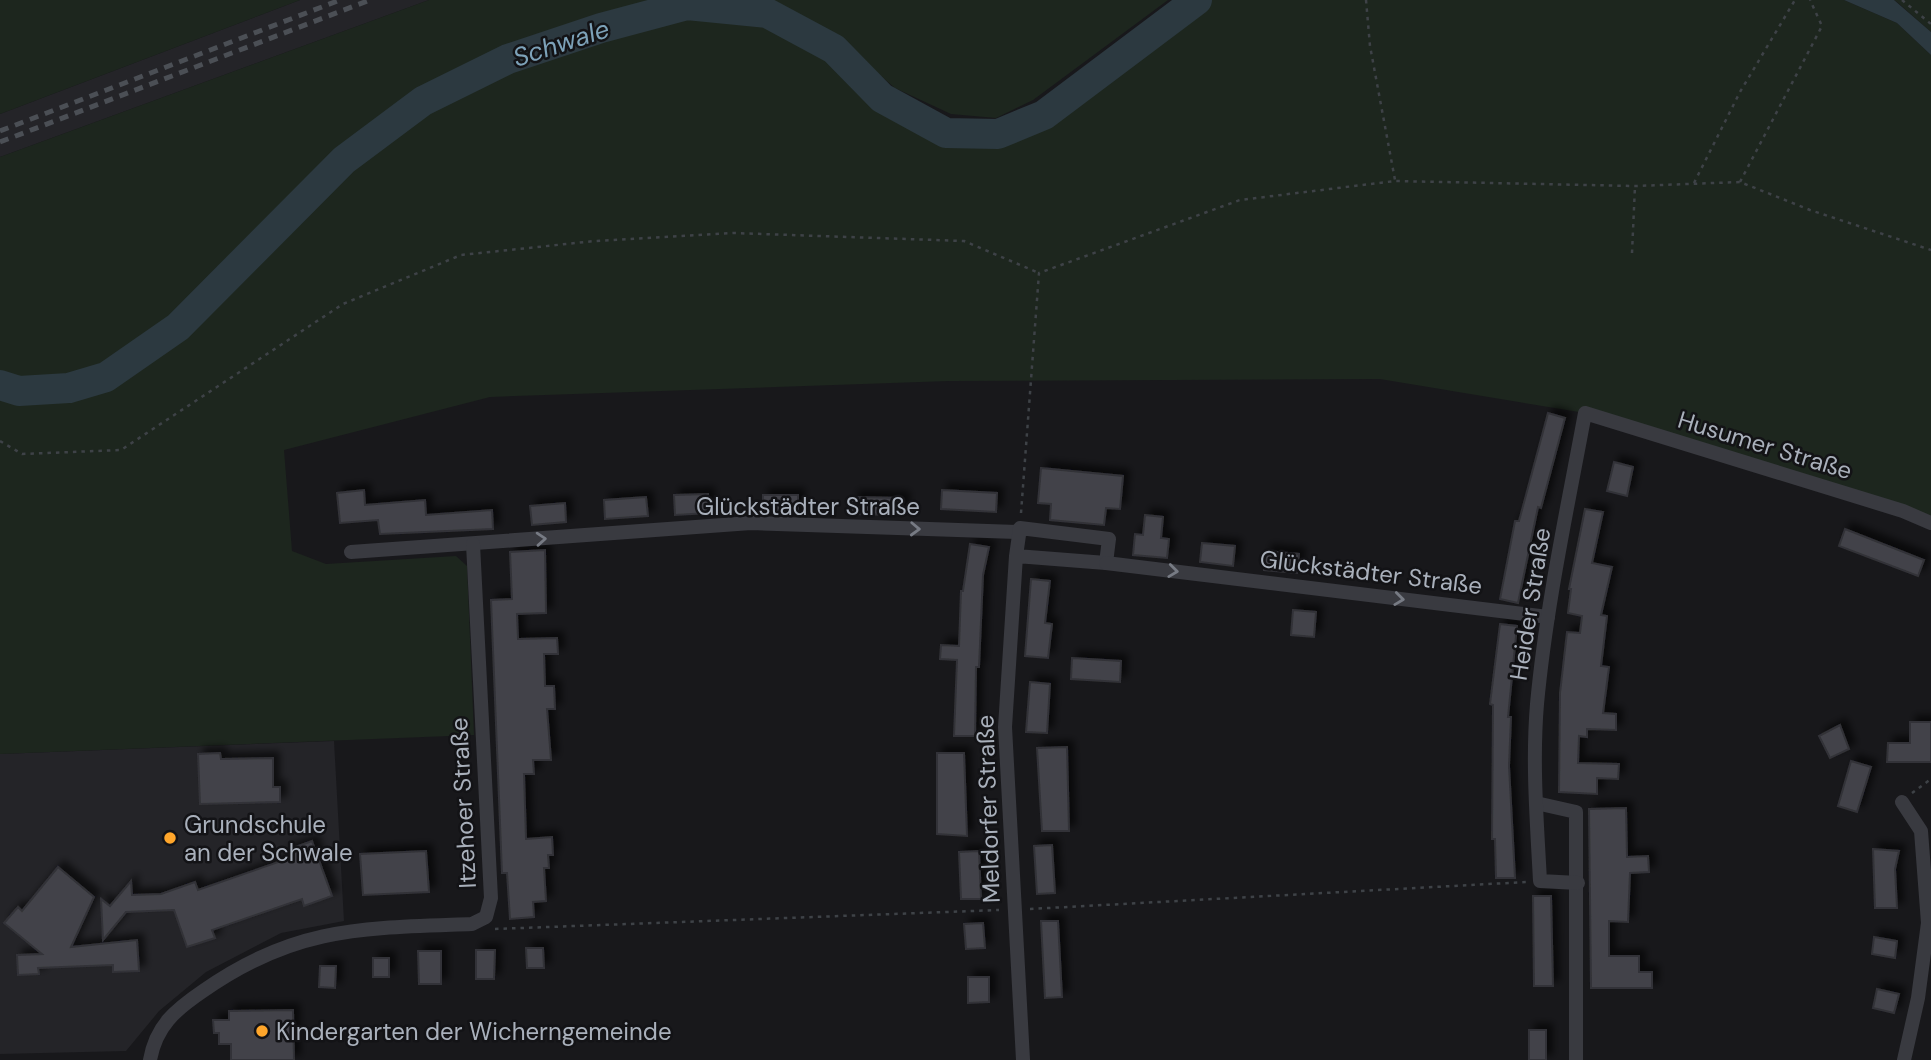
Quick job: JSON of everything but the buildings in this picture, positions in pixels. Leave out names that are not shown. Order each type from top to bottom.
[{"type":"street","name":"Husumer Straße","points":[[1585,413],[1903,511],[1931,523]]},
{"type":"street","name":"Heider Straße","points":[[1578,883],[1540,881],[1536,803],[1537,707],[1548,617],[1585,413]]},
{"type":"street","name":"Glückstädter Straße","points":[[473,544],[751,523],[1019,530],[1108,539],[1106,563]]},
{"type":"street","points":[[1016,556],[1019,530]]},
{"type":"street","points":[[351,552],[473,544]]},
{"type":"street","name":"Itzehoer Straße","points":[[150,1060],[153,1039],[170,1016],[238,966],[298,941],[352,929],[472,924],[485,916],[490,909],[473,544]]},
{"type":"street","name":"Glückstädter Straße","points":[[1016,556],[1106,563],[1548,617]]},
{"type":"street","name":"Meldorfer Straße","points":[[1016,556],[1005,727],[1023,1060]]},
{"type":"street","points":[[1902,802],[1921,831],[1928,923],[1918,998],[1904,1060]]},
{"type":"street","points":[[1536,803],[1576,813],[1576,1060]]},
{"type":"path","points":[[1366,0],[1370,46],[1395,181]]},
{"type":"path","points":[[1694,183],[1740,92],[1795,0]]},
{"type":"path","points":[[1740,182],[1822,26],[1810,0]]},
{"type":"path","points":[[1902,0],[1931,24]]},
{"type":"path","points":[[0,442],[22,454],[121,450],[343,304],[461,255],[595,241],[733,233],[964,241],[1039,273],[1240,200],[1395,181],[1634,186],[1740,182],[1810,210],[1931,250]]},
{"type":"path","points":[[1632,253],[1634,186]]},
{"type":"path","points":[[1019,530],[1039,273]]},
{"type":"path","points":[[1902,802],[1931,779]]},
{"type":"shaded area","points":[[0,0],[300,0],[0,114]]},
{"type":"shaded area","points":[[300,0],[429,0],[0,157],[0,114]]},
{"type":"shaded area","points":[[429,0],[1168,0],[1033,100],[996,118],[951,114],[895,88],[840,41],[771,2],[768,13],[834,49],[882,98],[946,133],[998,134],[1044,115],[1197,0],[1844,0],[1897,23],[1931,55],[1931,523],[1585,413],[1380,379],[949,381],[490,397],[284,450],[292,551],[326,564],[456,556],[467,566],[474,735],[0,754],[0,391],[17,395],[0,385],[0,157]]},
{"type":"shaded area","points":[[1844,0],[1894,0],[1931,32],[1931,55],[1897,23]]},
{"type":"shaded area","points":[[1894,0],[1931,0],[1931,32],[1897,2]]},
{"type":"shaded area","name":"Grundschule an der Schwale","points":[[334,741],[344,921],[281,933],[206,972],[159,1011],[126,1051],[0,1054],[0,754]]},
{"type":"waterway","name":"Schwale","points":[[0,385],[19,391],[69,388],[106,377],[178,327],[344,160],[423,101],[508,59],[601,28],[687,5],[767,13],[834,49],[882,98],[946,133],[998,134],[1044,115],[1197,0]]},
{"type":"railway","points":[[0,131],[340,0]]},
{"type":"railway","points":[[0,142],[370,0]]},
{"type":"place","name":"Grundschule an der Schwale","points":[[170,838]]},
{"type":"place","name":"Kindergarten der Wicherngemeinde","points":[[262,1031]]}]
